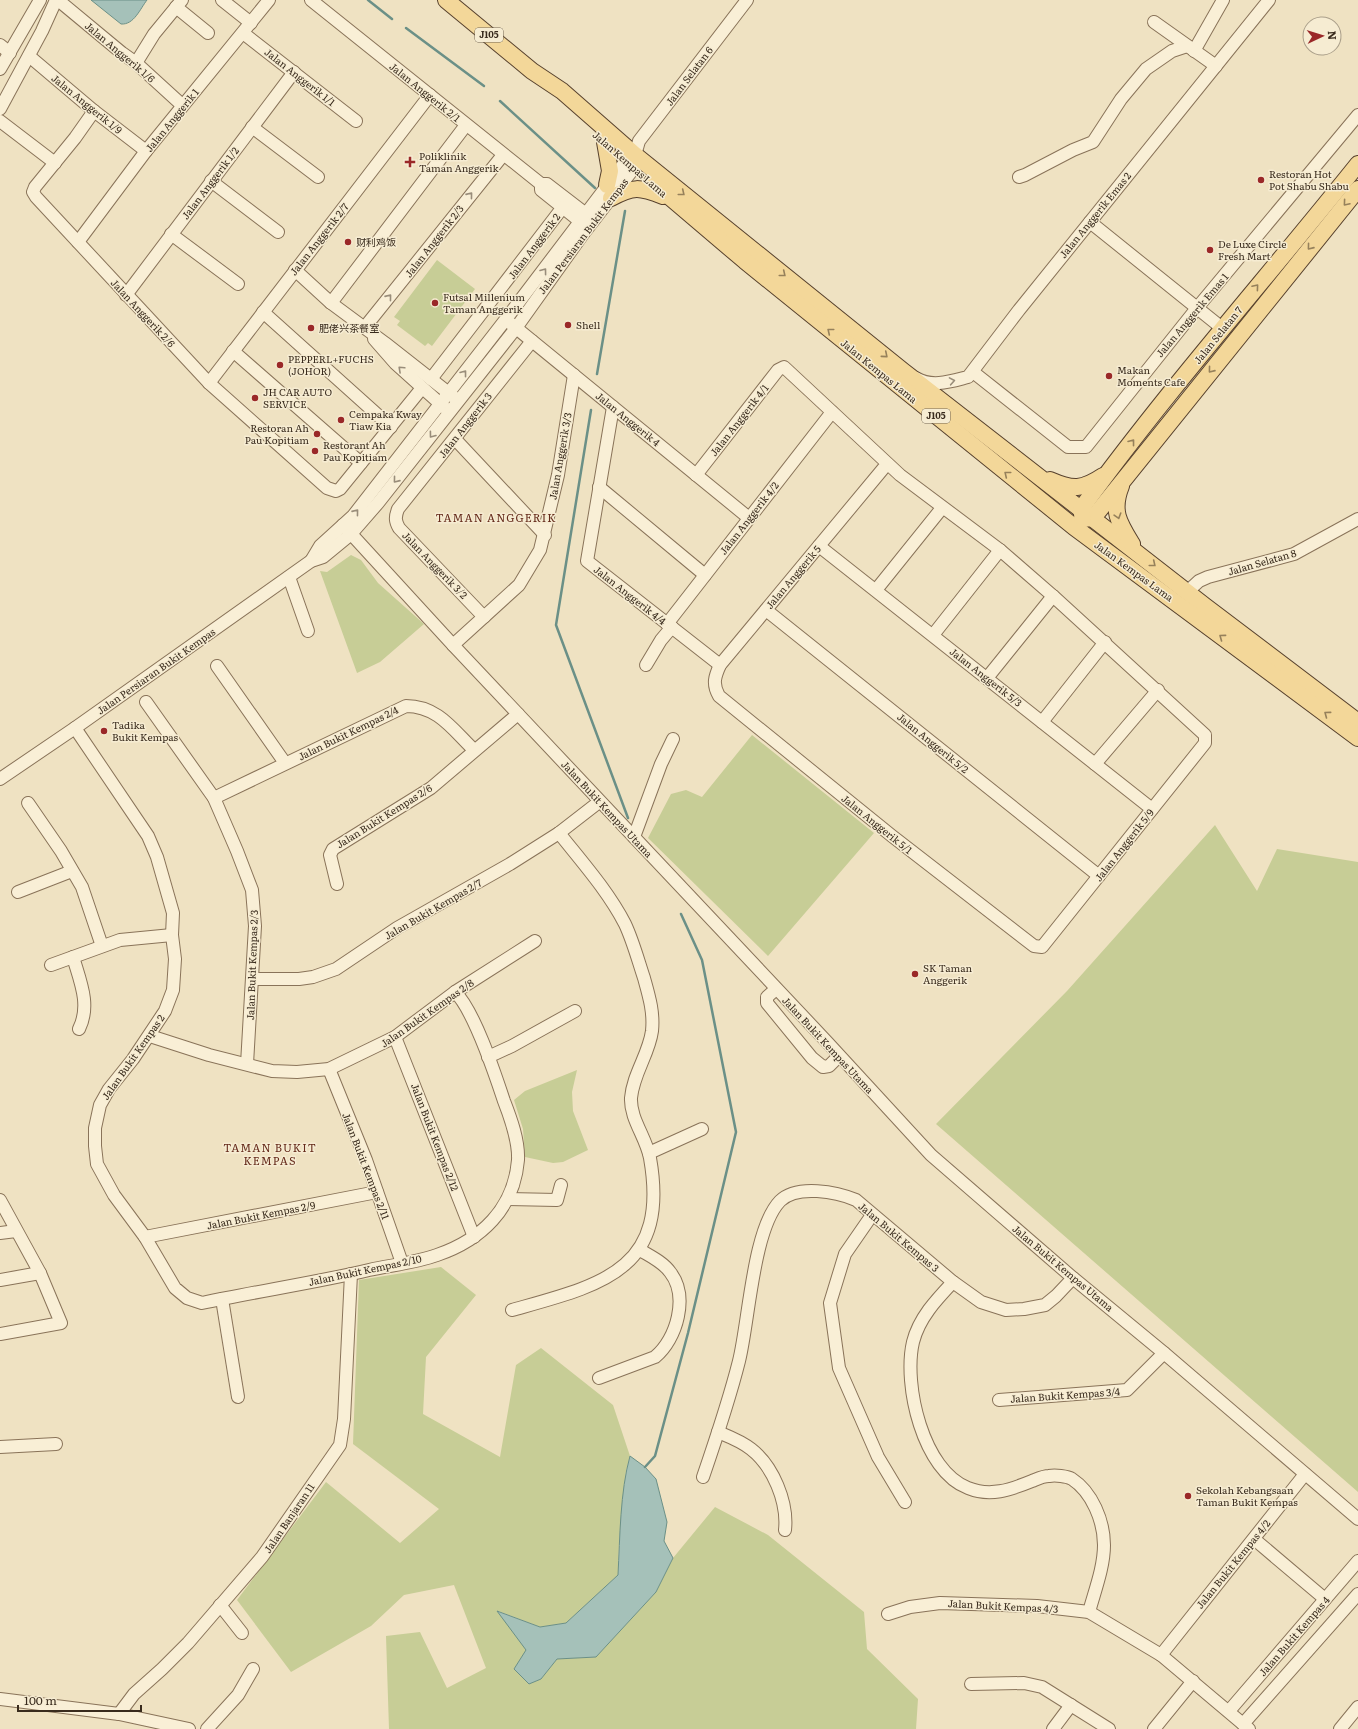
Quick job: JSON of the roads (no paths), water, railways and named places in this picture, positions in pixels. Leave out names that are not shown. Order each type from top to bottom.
[{"type":"main road","name":"Jalan Kempas Lama","points":[[446,0],[532,71],[562,91],[670,198],[763,276],[1031,493],[1123,564],[1358,738]]},
{"type":"main road","name":"Jalan Kempas Lama","points":[[532,71],[557,98],[605,142],[632,161],[903,371],[1086,516],[1136,551],[1187,592],[1358,722]]},
{"type":"main road","points":[[605,142],[610,171],[609,192],[641,188],[670,198]]},
{"type":"main road","name":"Jalan Selatan 7","points":[[1086,516],[1108,473],[1222,328],[1358,165]]},
{"type":"main road","name":"Jalan Selatan 7","points":[[1086,516],[1124,479],[1358,189]]},
{"type":"main road","points":[[1034,474],[1064,486],[1080,488],[1094,482],[1108,473]]},
{"type":"main road","points":[[1124,479],[1118,496],[1116,509],[1118,520],[1136,551]]},
{"type":"main road","points":[[1031,493],[1066,515],[1086,516],[1090,533],[1123,564]]},
{"type":"street","points":[[0,69],[40,0]]},
{"type":"street","points":[[0,109],[57,0]]},
{"type":"street","name":"Jalan Anggerik 1/6","points":[[57,0],[136,63],[182,105]]},
{"type":"street","name":"Jalan Anggerik 1/1","points":[[222,0],[247,28],[294,72],[356,121]]},
{"type":"street","name":"Jalan Anggerik 1","points":[[78,242],[182,105],[269,0]]},
{"type":"street","name":"Jalan Anggerik 2/1","points":[[311,0],[540,184],[542,190],[563,208],[584,218]]},
{"type":"street","name":"Jalan Selatan 6","points":[[632,161],[640,141],[747,0]]},
{"type":"street","points":[[1191,49],[1223,0]]},
{"type":"street","name":"Jalan Anggerik Emas 2","points":[[903,371],[924,383],[940,383],[968,377],[973,372],[1019,310],[1268,0]]},
{"type":"street","points":[[136,63],[154,34],[179,4],[208,33]]},
{"type":"street","points":[[1154,22],[1216,66]]},
{"type":"street","points":[[0,46],[10,53]]},
{"type":"street","points":[[1019,177],[1025,176],[1073,150],[1093,142],[1120,98],[1146,69],[1172,51],[1191,49]]},
{"type":"street","name":"Jalan Anggerik 1/9","points":[[29,56],[94,111],[146,151]]},
{"type":"street","name":"Jalan Anggerik 1/2","points":[[126,295],[294,72]]},
{"type":"street","name":"Jalan Anggerik 2/7","points":[[208,383],[430,95]]},
{"type":"street","points":[[0,121],[55,163],[94,111]]},
{"type":"street","name":"Jalan Anggerik Emas 1","points":[[973,372],[1068,447],[1086,447],[1197,308],[1358,115]]},
{"type":"street","points":[[331,303],[466,125]]},
{"type":"street","points":[[252,127],[318,177]]},
{"type":"street","name":"Jalan Anggerik 2/3","points":[[365,327],[503,155]]},
{"type":"street","name":"Jalan Persiaran Bukit Kempas","points":[[453,397],[516,328],[609,192],[632,161]]},
{"type":"street","name":"Jalan Anggerik 2/6","points":[[55,163],[35,187],[33,192],[208,383],[327,488],[336,491],[340,489],[361,462]]},
{"type":"street","points":[[211,181],[278,232]]},
{"type":"street","name":"Jalan Anggerik 2/1","points":[[540,184],[547,184],[584,218]]},
{"type":"street","name":"Jalan Persiaran Bukit Kempas","points":[[311,561],[320,546],[347,529],[378,503],[506,319],[584,218],[609,192]]},
{"type":"street","name":"Jalan Anggerik 2","points":[[431,379],[563,208]]},
{"type":"street","points":[[1090,222],[1222,328]]},
{"type":"street","points":[[171,234],[238,284]]},
{"type":"street","points":[[295,270],[331,303],[365,327],[453,397]]},
{"type":"street","points":[[263,312],[391,427]]},
{"type":"street","name":"Jalan Anggerik 4","points":[[506,319],[749,518]]},
{"type":"street","points":[[365,327],[384,352],[445,408]]},
{"type":"street","name":"Jalan Anggerik 3","points":[[398,509],[532,341]]},
{"type":"street","points":[[233,351],[361,462],[422,388]]},
{"type":"street","name":"Jalan Anggerik 4/1","points":[[696,474],[778,370],[784,367],[832,412]]},
{"type":"street","name":"Jalan Anggerik 3/3","points":[[453,646],[519,585],[535,560],[544,536],[558,475],[574,375]]},
{"type":"street","name":"Jalan Anggerik 4/4","points":[[613,407],[588,561],[720,665]]},
{"type":"street","points":[[832,412],[887,464],[942,508],[1000,550],[1158,690],[1095,764]]},
{"type":"street","name":"Jalan Anggerik 4/2","points":[[646,665],[669,625],[705,575],[832,412]]},
{"type":"street","points":[[455,439],[544,536]]},
{"type":"street","name":"Jalan Anggerik 5","points":[[718,696],[714,683],[715,675],[720,665],[887,464]]},
{"type":"street","points":[[599,487],[705,575]]},
{"type":"street","points":[[876,590],[942,508]]},
{"type":"street","name":"Jalan Anggerik 3/2","points":[[398,509],[395,521],[399,528],[484,617]]},
{"type":"street","name":"Jalan Selatan 8","points":[[1187,592],[1199,581],[1208,577],[1294,554],[1358,519]]},
{"type":"street","name":"Jalan Persiaran Bukit Kempas","points":[[0,779],[75,728],[311,561],[323,557],[332,549],[347,529]]},
{"type":"street","name":"Jalan Bukit Kempas Utama","points":[[347,529],[366,552],[453,646],[931,1155],[1073,1278],[1164,1353],[1358,1519]]},
{"type":"street","name":"Jalan Anggerik 5/3","points":[[819,546],[1152,809]]},
{"type":"street","points":[[332,549],[348,547],[366,552]]},
{"type":"street","points":[[933,635],[1000,550]]},
{"type":"street","points":[[289,577],[308,631]]},
{"type":"street","points":[[987,678],[1053,596]]},
{"type":"street","name":"Jalan Anggerik 5/2","points":[[766,610],[1099,876]]},
{"type":"street","points":[[1042,722],[1105,642]]},
{"type":"street","points":[[217,666],[285,763]]},
{"type":"street","name":"Jalan Anggerik 5/9","points":[[1038,947],[1046,945],[1205,743],[1206,739],[1203,733],[1158,690]]},
{"type":"street","name":"Jalan Anggerik 5/1","points":[[718,696],[892,836],[1038,947]]},
{"type":"street","name":"Jalan Bukit Kempas 2/3","points":[[146,702],[214,798],[252,890],[255,911],[253,979],[247,1064]]},
{"type":"street","name":"Jalan Bukit Kempas 2/4","points":[[214,798],[406,706],[420,706],[437,714],[474,750]]},
{"type":"street","name":"Jalan Bukit Kempas 2/6","points":[[337,884],[330,855],[333,849],[431,788],[518,714]]},
{"type":"street","name":"Jalan Bukit Kempas 2","points":[[75,728],[148,836],[157,857],[173,912],[172,935],[175,958],[173,990],[165,1011],[150,1036],[109,1089],[100,1105],[95,1128],[97,1164],[114,1195],[145,1237],[175,1288],[188,1298],[202,1302]]},
{"type":"street","points":[[634,837],[661,764],[673,739]]},
{"type":"street","name":"Jalan Bukit Kempas 2/7","points":[[253,979],[299,979],[313,977],[336,969],[397,928],[497,872],[560,833],[599,802]]},
{"type":"street","points":[[28,803],[61,851],[82,887],[102,946]]},
{"type":"street","points":[[512,1310],[580,1291],[597,1283],[627,1262],[640,1250],[650,1226],[652,1207],[653,1173],[649,1153],[632,1111],[631,1098],[635,1081],[652,1034],[653,1017],[651,1001],[635,948],[625,924],[613,903],[560,833]]},
{"type":"street","points":[[18,892],[72,871]]},
{"type":"street","points":[[51,965],[120,940],[138,937],[172,935]]},
{"type":"street","name":"Jalan Bukit Kempas 2/8","points":[[150,1036],[272,1071],[297,1072],[329,1070],[395,1037],[454,992],[535,941]]},
{"type":"street","points":[[73,957],[83,990],[85,1003],[84,1019],[79,1028]]},
{"type":"street","points":[[776,989],[767,997],[767,1003],[812,1058],[823,1067],[828,1066],[839,1056]]},
{"type":"street","name":"Jalan Bukit Kempas 2/10","points":[[202,1302],[351,1274],[438,1255],[474,1237],[504,1208],[512,1191],[518,1160],[516,1146],[507,1109],[488,1057],[467,1008],[454,992]]},
{"type":"street","points":[[488,1057],[512,1046],[575,1011]]},
{"type":"street","name":"Jalan Bukit Kempas 2/12","points":[[395,1037],[474,1237]]},
{"type":"street","name":"Jalan Bukit Kempas 2/11","points":[[329,1070],[377,1192],[402,1263]]},
{"type":"street","points":[[649,1153],[702,1129]]},
{"type":"street","points":[[508,1199],[557,1200],[561,1185]]},
{"type":"street","name":"Jalan Bukit Kempas 3","points":[[703,1477],[718,1432],[739,1359],[757,1254],[770,1217],[781,1200],[790,1195],[818,1191],[840,1194],[856,1200],[953,1282],[981,1302],[1006,1310],[1024,1309],[1045,1305],[1073,1278]]},
{"type":"street","name":"Jalan Bukit Kempas 2/9","points":[[145,1237],[377,1192]]},
{"type":"street","points":[[0,1200],[40,1273],[61,1323],[0,1334]]},
{"type":"street","points":[[872,1215],[845,1254],[830,1304],[839,1368],[878,1457],[905,1502]]},
{"type":"street","points":[[0,1233],[16,1230]]},
{"type":"street","points":[[599,1378],[655,1357],[662,1352],[680,1310],[676,1283],[670,1272],[640,1250]]},
{"type":"street","points":[[0,1280],[40,1273]]},
{"type":"street","name":"Jalan Banjaran 11","points":[[119,1714],[134,1694],[162,1669],[262,1557],[340,1445],[344,1419],[351,1274]]},
{"type":"street","points":[[953,1282],[935,1300],[922,1319],[913,1342],[911,1370],[915,1409],[921,1429],[941,1469],[953,1480],[967,1488],[984,1493],[1004,1491],[1048,1476],[1071,1478],[1084,1489],[1096,1507],[1101,1522],[1104,1544],[1103,1560],[1088,1612]]},
{"type":"street","points":[[222,1298],[238,1398]]},
{"type":"street","name":"Jalan Bukit Kempas 3/4","points":[[999,1400],[1127,1390],[1164,1353]]},
{"type":"street","points":[[718,1432],[738,1440],[752,1450],[766,1466],[779,1490],[786,1521],[785,1530]]},
{"type":"street","points":[[0,1447],[56,1444]]},
{"type":"street","name":"Jalan Bukit Kempas 4/2","points":[[1161,1655],[1305,1474]]},
{"type":"street","points":[[1254,1539],[1325,1599]]},
{"type":"street","name":"Jalan Bukit Kempas 4","points":[[1229,1711],[1358,1561]]},
{"type":"street","name":"Jalan Bukit Kempas 4","points":[[1246,1727],[1358,1594]]},
{"type":"street","name":"Jalan Bukit Kempas 4/3","points":[[888,1614],[910,1607],[940,1603],[1037,1606],[1088,1612],[1161,1655],[1229,1711],[1246,1727]]},
{"type":"street","points":[[220,1605],[242,1633]]},
{"type":"street","points":[[207,1729],[238,1695],[253,1669]]},
{"type":"street","points":[[1154,1729],[1193,1681]]},
{"type":"street","points":[[971,1684],[1024,1683],[1042,1687],[1109,1729]]},
{"type":"street","points":[[0,1699],[119,1714],[189,1729]]},
{"type":"street","points":[[1053,1729],[1071,1705]]},
{"type":"street","points":[[1340,1729],[1358,1707]]},
{"type":"water","points":[[91,0],[147,0],[130,22],[121,24]]},
{"type":"water","points":[[630,1456],[645,1467],[656,1479],[667,1522],[664,1541],[673,1558],[656,1592],[596,1657],[557,1659],[541,1679],[529,1684],[514,1669],[526,1650],[497,1611],[540,1627],[566,1623],[618,1575],[622,1499]]},
{"type":"waterway","points":[[368,0],[392,19]]},
{"type":"waterway","points":[[406,28],[484,86]]},
{"type":"waterway","points":[[500,101],[595,188]]},
{"type":"waterway","points":[[597,374],[625,211]]},
{"type":"waterway","points":[[591,410],[556,625],[628,818]]},
{"type":"waterway","points":[[645,1467],[655,1456],[688,1333],[736,1132],[702,960],[681,914]]},
{"type":"place","name":"Poliklinik Taman Anggerik","points":[[410,162]]},
{"type":"place","name":"Restoran Hot Pot Shabu Shabu","points":[[1261,180]]},
{"type":"place","name":"财利鸡饭","points":[[348,242]]},
{"type":"place","name":"De Luxe Circle Fresh Mart","points":[[1210,250]]},
{"type":"place","name":"Futsal Millenium Taman Anggerik","points":[[435,303]]},
{"type":"place","name":"Shell","points":[[568,325]]},
{"type":"place","name":"肥佬兴茶餐室","points":[[311,328]]},
{"type":"place","name":"PEPPERL+FUCHS (JOHOR)","points":[[280,365]]},
{"type":"place","name":"Makan Moments Cafe","points":[[1109,376]]},
{"type":"place","name":"JH CAR AUTO SERVICE","points":[[255,398]]},
{"type":"place","name":"Cempaka Kway Tiaw Kia","points":[[341,420]]},
{"type":"place","name":"Restoran Ah Pau Kopitiam","points":[[317,434]]},
{"type":"place","name":"Restorant Ah Pau Kopitiam","points":[[315,451]]},
{"type":"place","name":"Tadika Bukit Kempas","points":[[104,731]]},
{"type":"place","name":"SK Taman Anggerik","points":[[915,974]]},
{"type":"place","name":"Sekolah Kebangsaan Taman Bukit Kempas","points":[[1188,1496]]},
{"type":"district","name":"TAMAN ANGGERIK","points":[[496,518]]},
{"type":"district","name":"TAMAN BUKIT KEMPAS","points":[[270,1154]]}]
